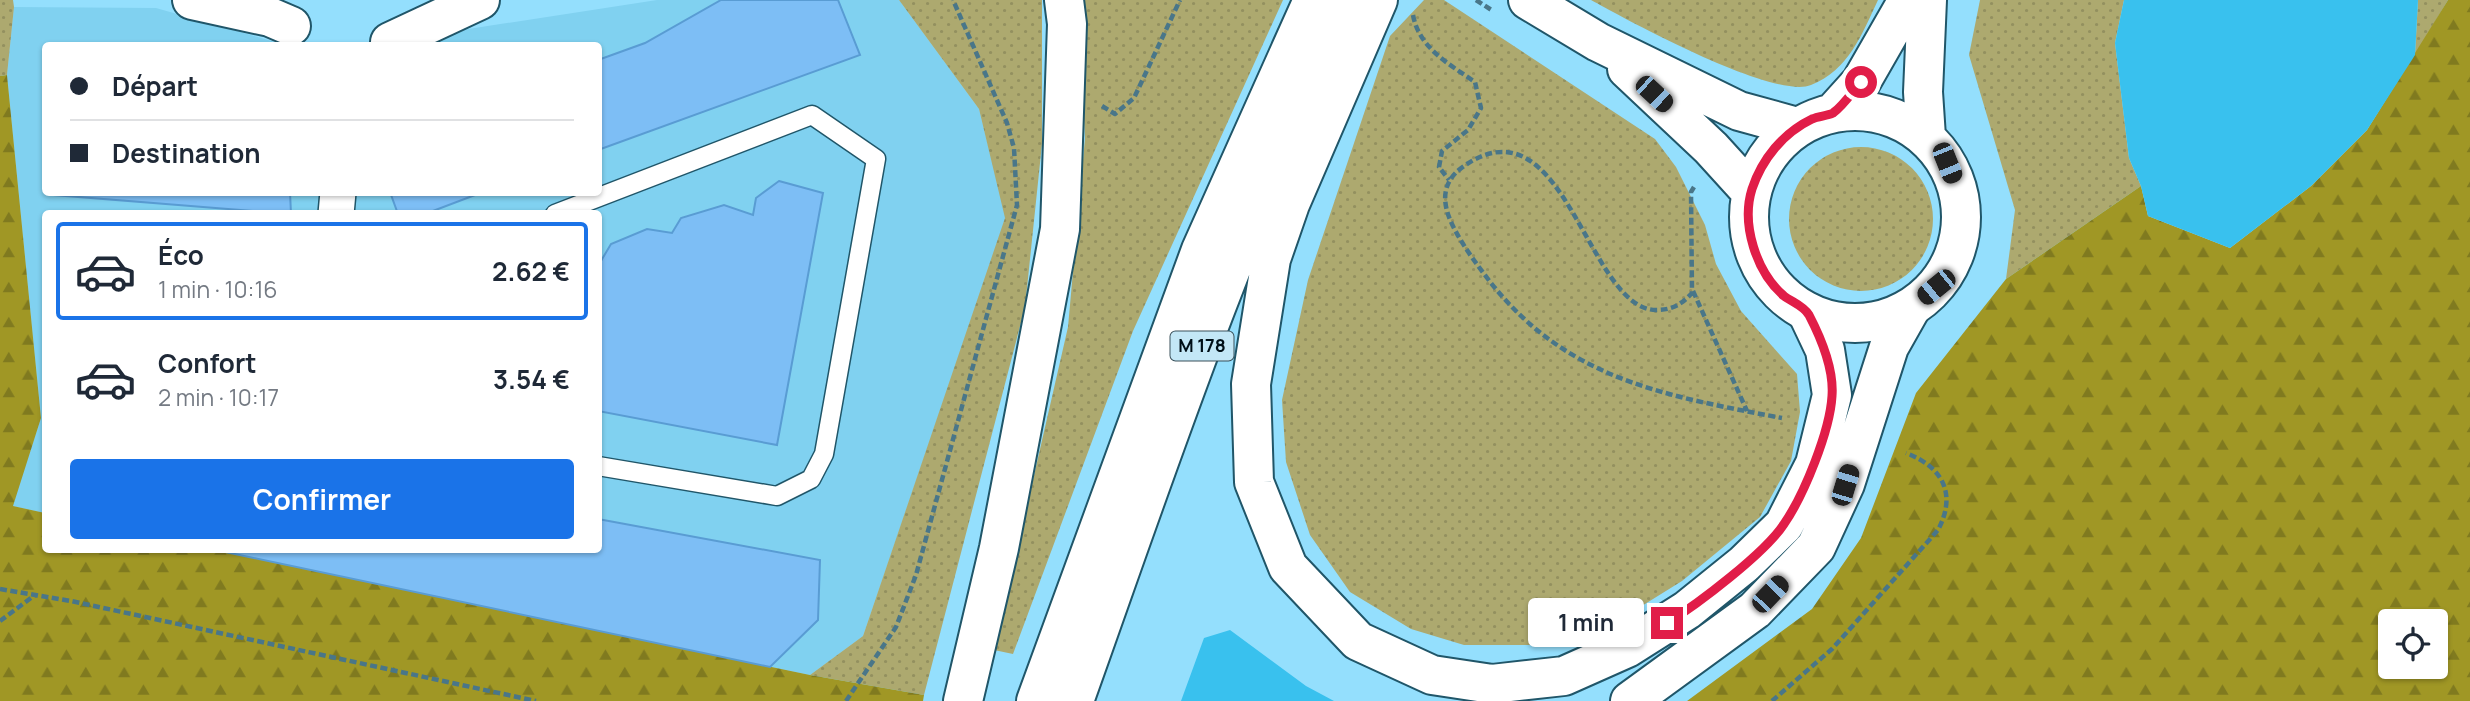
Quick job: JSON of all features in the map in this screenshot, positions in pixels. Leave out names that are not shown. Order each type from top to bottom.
[{"type":"main road","points":[[192,0],[295,24]]},
{"type":"main road","points":[[389,42],[403,21],[408,0]]},
{"type":"main road","points":[[392,42],[480,0]]},
{"type":"main road","points":[[963,701],[999,548],[1060,229],[1067,24],[1065,0]]},
{"type":"main road","name":"M 178","points":[[1036,701],[1201,250],[1313,0]]},
{"type":"main road","name":"M 178","points":[[1074,701],[1226,281],[1269,176],[1351,0]]},
{"type":"main road","points":[[1528,0],[1598,41],[1738,111],[1797,127]]},
{"type":"main road","points":[[1833,113],[1861,82],[1908,0]]},
{"type":"main road","points":[[1926,137],[1923,92],[1927,0]]},
{"type":"main road","points":[[1396,4],[1295,191],[1271,259],[1251,384],[1254,482],[1288,567],[1358,641],[1432,675],[1492,684],[1564,676],[1627,648],[1687,610],[1744,564],[1784,525],[1815,464],[1832,395],[1825,350],[1807,312]]},
{"type":"main road","points":[[1598,41],[1711,148],[1751,192]]},
{"type":"main road","points":[[1866,111],[1887,116],[1898,119],[1926,137],[1947,163],[1959,194],[1961,226],[1954,259],[1936,287],[1911,308],[1877,321],[1841,323],[1807,312],[1782,295],[1764,271],[1752,243],[1749,213],[1751,192],[1761,167],[1777,145],[1797,127],[1833,113],[1866,111]]},
{"type":"main road","points":[[1630,701],[1755,610],[1816,547],[1845,485],[1888,347],[1911,308]]},
{"type":"lane","points":[[602,196],[812,115],[876,159],[824,454],[811,479],[777,496],[602,467]]},
{"type":"lane","points":[[565,210],[602,196]]},
{"type":"path","points":[[846,701],[896,627],[916,575],[1009,244],[1017,205],[1014,148],[1007,123],[953,0]]},
{"type":"path","points":[[1100,97],[1102,107],[1110,113],[1120,112],[1128,105],[1180,0]]},
{"type":"path","points":[[1396,4],[1422,40],[1437,55],[1475,82],[1481,108],[1468,130],[1442,150],[1439,167],[1449,180]]},
{"type":"path","points":[[1692,290],[1684,303],[1670,310],[1650,310],[1630,299],[1560,193],[1527,159],[1509,153],[1489,153],[1465,165],[1449,180],[1444,196],[1447,212],[1461,241],[1515,310],[1556,346],[1600,371],[1627,382],[1782,418]]},
{"type":"path","points":[[1696,182],[1691,192],[1692,290],[1747,411]]},
{"type":"path","points":[[1772,701],[1832,649],[1938,530],[1948,499],[1941,480],[1925,461],[1906,453]]},
{"type":"path","points":[[0,589],[36,594],[536,701]]},
{"type":"path","points":[[0,621],[36,594]]},
{"type":"shaded area","points":[[0,0],[13,0],[14,7],[7,75],[0,76]]},
{"type":"shaded area","points":[[657,0],[899,0],[979,109],[1006,218],[863,636],[810,675],[230,553],[602,553],[602,210],[42,210],[42,512],[12,506],[41,418],[7,75],[14,7],[156,8],[275,42],[42,42],[42,196],[602,196],[602,42],[415,42],[436,34]]},
{"type":"shaded area","points":[[899,0],[1042,0],[1042,144],[1025,307],[924,695],[810,675],[863,636],[1005,218],[979,109]]},
{"type":"shaded area","points":[[1078,0],[1283,0],[1133,331],[1013,654],[994,650],[1068,327],[1085,138]]},
{"type":"shaded area","points":[[1424,0],[1444,0],[1655,139],[1676,167],[1705,225],[1716,264],[1741,311],[1797,374],[1800,412],[1791,461],[1760,517],[1682,581],[1616,622],[1537,645],[1464,645],[1411,629],[1350,592],[1310,535],[1286,462],[1282,400],[1308,280],[1390,36]]},
{"type":"shaded area","points":[[1591,0],[1878,0],[1853,50],[1845,60],[1835,70],[1811,85],[1792,87],[1766,81],[1701,56]]},
{"type":"shaded area","points":[[1980,0],[2124,0],[2115,43],[2129,158],[2141,186],[2006,279],[2015,210],[1969,55]]},
{"type":"shaded area","points":[[2124,0],[2418,0],[2415,55],[2367,130],[2311,186],[2230,248],[2148,216],[2141,186],[2129,158],[2115,43]]},
{"type":"shaded area","points":[[2418,0],[2448,0],[2415,55]]},
{"type":"shaded area","points":[[1861,147],[1889,153],[1912,168],[1927,191],[1933,219],[1927,247],[1912,270],[1889,285],[1861,291],[1833,285],[1810,270],[1795,247],[1789,219],[1795,191],[1810,168],[1833,153]]},
{"type":"shaded area","points":[[1230,630],[1306,686],[1334,701],[1181,701],[1204,638]]},
{"type":"green space","points":[[2448,0],[2470,0],[2470,701],[1687,701],[1812,609],[1861,538],[1916,393],[2006,279],[2141,186],[2148,216],[2230,248],[2311,186],[2367,130]]},
{"type":"green space","points":[[7,75],[41,418],[13,506],[42,512],[42,553],[230,553],[810,675],[924,695],[923,701],[0,701],[0,76]]},
{"type":"building","points":[[721,0],[838,0],[860,55],[602,149],[602,59],[645,43]]},
{"type":"building","points":[[779,181],[823,193],[777,445],[602,412],[602,259],[611,244],[647,229],[672,233],[681,218],[724,205],[753,215],[756,198]]},
{"type":"building","points":[[66,196],[290,196],[291,210],[241,210]]},
{"type":"building","points":[[391,196],[472,196],[436,210],[397,210]]},
{"type":"building","points":[[602,520],[820,560],[818,620],[770,667],[230,553],[602,553]]},
{"type":"route","points":[[1667,623],[1744,564],[1784,525],[1815,464],[1832,395],[1825,350],[1807,312],[1782,295],[1764,271],[1752,243],[1749,213],[1751,192],[1761,167],[1777,145],[1797,127],[1814,118],[1833,113],[1861,82]]}]
